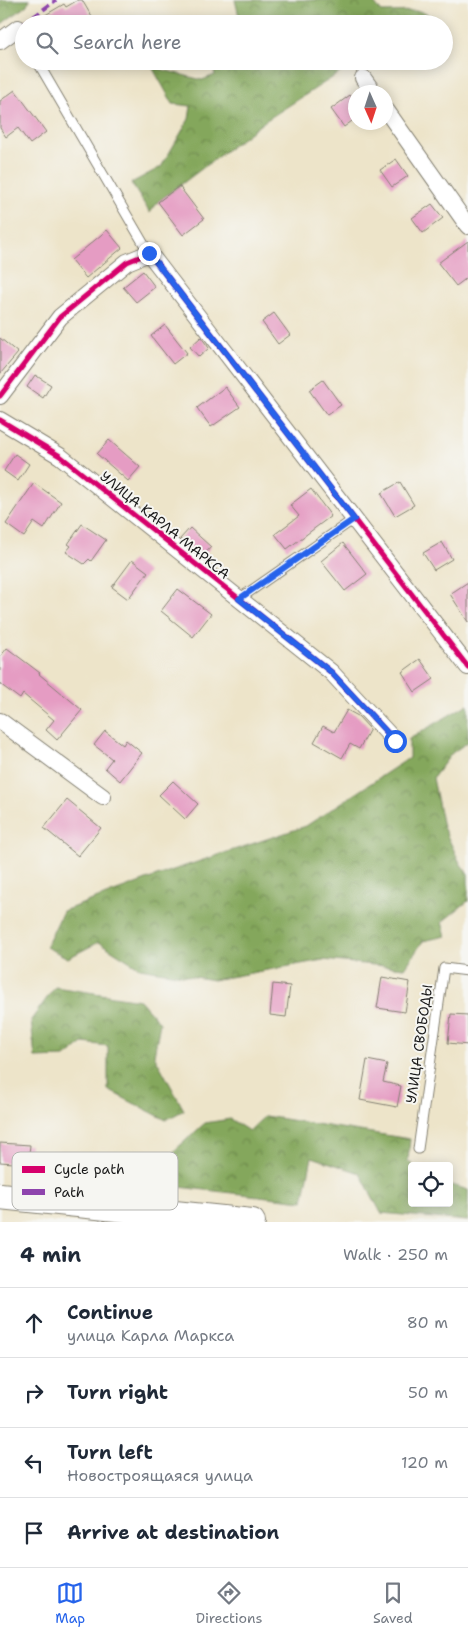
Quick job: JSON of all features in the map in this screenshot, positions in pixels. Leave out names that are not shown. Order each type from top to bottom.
[{"type":"main road","points":[[136,1210],[252,1222]]},
{"type":"street","points":[[0,41],[15,35]]},
{"type":"street","points":[[363,78],[368,85]]},
{"type":"street","points":[[393,120],[468,226]]},
{"type":"street","points":[[0,396],[60,317],[127,262],[149,253],[468,667]]},
{"type":"street","name":"УЛИЦА КАРЛА МАРКСА","points":[[0,420],[60,456],[331,672],[395,741]]},
{"type":"street","points":[[0,721],[103,797]]},
{"type":"lane","points":[[42,70],[149,253]]},
{"type":"lane","points":[[239,599],[354,519]]},
{"type":"lane","name":"УЛИЦА СВОБОДЫ","points":[[418,1149],[444,968],[468,971]]},
{"type":"green space","points":[[0,0],[30,0],[26,6],[0,25]]},
{"type":"green space","points":[[235,0],[371,0],[382,12],[419,11],[429,15],[239,15]]},
{"type":"green space","points":[[154,70],[164,70],[202,80],[215,75],[213,70],[344,70],[265,121],[158,202],[150,213],[131,183],[161,167],[189,119],[191,106],[173,104]]},
{"type":"green space","points":[[468,704],[468,742],[452,753],[433,778],[443,827],[460,863],[468,874],[468,901],[442,922],[446,936],[423,941],[405,968],[323,960],[213,980],[140,968],[99,942],[68,958],[46,947],[63,911],[173,870],[306,826],[409,758],[409,739]]},
{"type":"green space","points":[[55,987],[140,1000],[160,1023],[154,1055],[184,1110],[166,1120],[108,1090],[108,1046],[83,1043],[65,1057],[35,1058],[31,1020]]},
{"type":"green space","points":[[265,1116],[410,1139],[408,1207],[453,1207],[453,1185],[468,1190],[468,1221],[381,1213],[360,1173],[312,1157],[303,1201],[179,1187],[178,1152],[174,1151],[205,1123],[230,1119],[249,1131]]},
{"type":"building","points":[[78,0],[82,0],[91,15],[45,15],[64,4],[66,7]]},
{"type":"building","points":[[15,90],[46,132],[30,144],[18,128],[6,137],[0,128],[0,101]]},
{"type":"building","points":[[348,96],[348,124],[344,127],[331,109]]},
{"type":"building","points":[[396,159],[408,176],[392,187],[380,170]]},
{"type":"building","points":[[179,186],[204,219],[183,235],[158,202]]},
{"type":"building","points":[[432,204],[443,218],[423,233],[412,218]]},
{"type":"building","points":[[107,230],[122,248],[86,278],[71,260]]},
{"type":"building","points":[[468,241],[468,277],[456,286],[438,263]]},
{"type":"building","points":[[143,271],[155,287],[136,302],[123,287]]},
{"type":"building","points":[[274,313],[290,335],[278,344],[262,322]]},
{"type":"building","points":[[165,325],[187,353],[173,364],[151,336]]},
{"type":"building","points":[[201,337],[209,348],[199,357],[190,347]]},
{"type":"building","points":[[0,338],[18,353],[0,374]]},
{"type":"building","points":[[35,375],[51,385],[43,398],[27,387]]},
{"type":"building","points":[[323,380],[341,405],[327,415],[309,390]]},
{"type":"building","points":[[225,387],[240,407],[211,427],[197,408]]},
{"type":"building","points":[[109,440],[140,467],[128,481],[97,454]]},
{"type":"building","points":[[15,454],[29,464],[18,481],[4,471]]},
{"type":"building","points":[[400,482],[414,505],[395,516],[381,493]]},
{"type":"building","points":[[34,483],[61,502],[44,529],[34,522],[24,537],[6,524]]},
{"type":"building","points":[[311,489],[331,516],[287,549],[275,534],[299,516],[290,505]]},
{"type":"building","points":[[82,524],[106,540],[91,561],[89,559],[84,564],[66,552],[71,546],[68,544]]},
{"type":"building","points":[[190,528],[211,547],[202,557],[180,539]]},
{"type":"building","points":[[442,542],[452,559],[434,570],[423,553]]},
{"type":"building","points":[[343,543],[367,574],[345,591],[321,561]]},
{"type":"building","points":[[132,560],[148,572],[128,599],[112,587]]},
{"type":"building","points":[[468,582],[468,622],[450,594]]},
{"type":"building","points":[[178,589],[211,614],[193,637],[161,611]]},
{"type":"building","points":[[7,648],[40,673],[82,710],[57,740],[46,730],[54,720],[23,694],[20,699],[0,684],[0,657]]},
{"type":"building","points":[[420,659],[434,679],[415,692],[402,672]]},
{"type":"building","points":[[347,710],[358,716],[370,729],[359,749],[350,744],[342,758],[314,742],[323,726],[334,732]]},
{"type":"building","points":[[105,731],[123,745],[126,740],[142,753],[120,781],[105,768],[112,759],[94,745]]},
{"type":"building","points":[[173,781],[198,804],[185,819],[159,795]]},
{"type":"building","points":[[67,800],[101,828],[78,856],[44,828]]},
{"type":"building","points":[[382,977],[410,982],[405,1012],[377,1008]]},
{"type":"building","points":[[273,984],[290,986],[286,1017],[270,1015]]},
{"type":"building","points":[[451,1014],[468,1015],[468,1045],[448,1043]]},
{"type":"building","points":[[367,1060],[387,1064],[383,1082],[401,1086],[397,1107],[360,1100]]},
{"type":"building","points":[[0,1143],[30,1145],[29,1152],[12,1152],[12,1163],[0,1162]]},
{"type":"marked path","points":[[36,15],[56,0]]},
{"type":"cycle path","points":[[0,396],[60,317],[127,262],[149,253],[468,667]]},
{"type":"cycle path","points":[[0,420],[60,456],[331,672],[395,741]]},
{"type":"route","points":[[149,253],[354,519],[239,599],[331,672],[395,741]]}]
